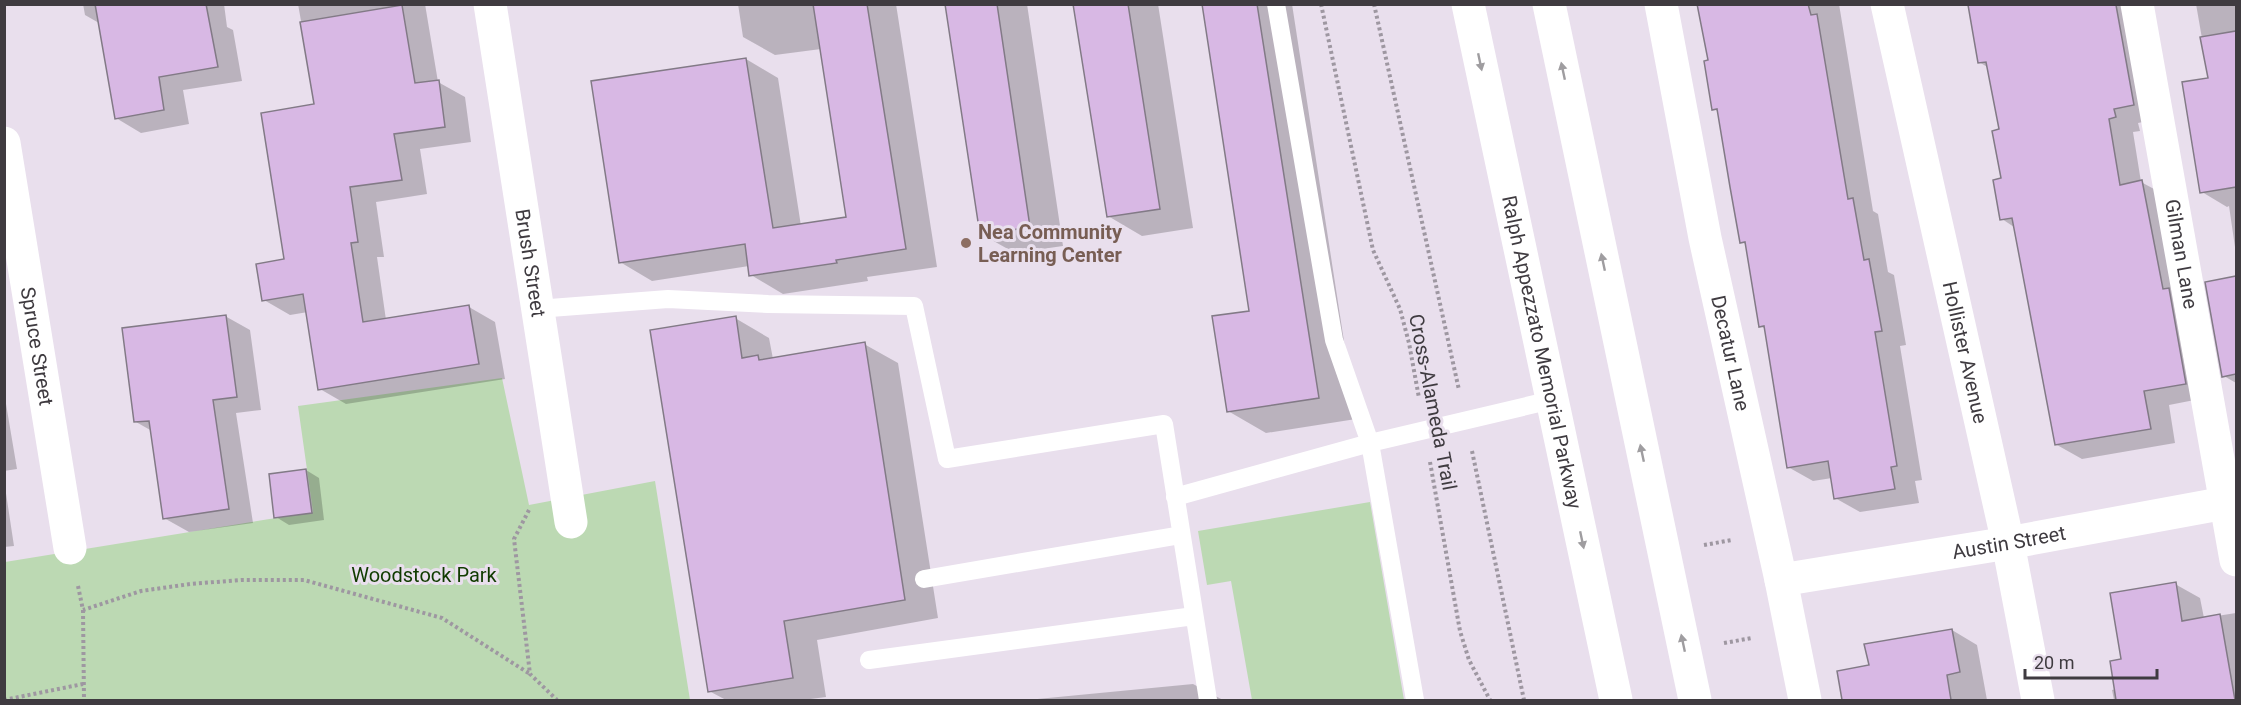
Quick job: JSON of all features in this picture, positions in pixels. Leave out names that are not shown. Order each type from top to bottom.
[{"type":"street","name":"Brush Street","points":[[490,4],[571,522]]},
{"type":"street","name":"Ralph Appezzato Memorial Parkway","points":[[1468,4],[1616,700]]},
{"type":"street","points":[[1549,4],[1695,700]]},
{"type":"street","name":"Decatur Lane","points":[[1661,4],[1705,238],[1781,579],[1805,700]]},
{"type":"street","name":"Hollister Avenue","points":[[1887,4],[2008,543],[2038,700]]},
{"type":"street","name":"Gilman Lane","points":[[2137,4],[2231,502],[2236,560]]},
{"type":"street","name":"Spruce Street","points":[[4,143],[70,548]]},
{"type":"street","name":"Austin Street","points":[[1781,579],[2008,543],[2231,502]]},
{"type":"lane","points":[[1276,4],[1334,340],[1370,442],[1415,700]]},
{"type":"lane","points":[[537,309],[668,299],[914,306],[947,459],[1164,424],[1208,700]]},
{"type":"lane","points":[[1175,497],[1370,442],[1552,400]]},
{"type":"lane","points":[[924,579],[1181,535]]},
{"type":"lane","points":[[869,660],[1194,616]]},
{"type":"path","name":"Cross-Alameda Trail","points":[[1321,4],[1373,250],[1403,320],[1409,344],[1460,631],[1469,660],[1490,700]]},
{"type":"path","name":"Cross-Alameda Trail","points":[[1374,4],[1524,700]]},
{"type":"path","points":[[530,674],[514,539],[559,450]]},
{"type":"path","points":[[1663,551],[1771,534]]},
{"type":"path","points":[[70,548],[82,610],[84,700]]},
{"type":"path","points":[[82,610],[141,591],[170,587],[241,580],[304,580],[442,618],[530,674],[557,700]]},
{"type":"path","points":[[1684,650],[1791,631]]},
{"type":"path","points":[[4,700],[83,684]]},
{"type":"green space","name":"Woodstock Park","points":[[502,378],[529,505],[655,481],[690,700],[5,700],[5,562],[313,512],[298,406]]},
{"type":"green space","points":[[1370,502],[1404,700],[1252,700],[1231,581],[1207,585],[1198,531]]},
{"type":"building","points":[[95,4],[206,4],[218,67],[159,77],[164,110],[115,119]]},
{"type":"building","points":[[813,4],[867,4],[906,249],[836,260],[837,263],[749,276],[745,244],[619,263],[591,81],[746,58],[773,228],[846,217]]},
{"type":"building","points":[[945,4],[997,4],[1030,227],[980,235]]},
{"type":"building","points":[[1073,4],[1128,4],[1160,209],[1107,217]]},
{"type":"building","points":[[1202,4],[1257,4],[1319,398],[1227,412],[1212,316],[1249,311]]},
{"type":"building","points":[[1697,4],[1808,4],[1811,15],[1817,14],[1848,199],[1853,198],[1864,260],[1869,259],[1882,331],[1875,332],[1897,466],[1891,467],[1895,489],[1834,499],[1828,461],[1787,468],[1764,326],[1759,327],[1745,242],[1740,243],[1717,109],[1712,110],[1704,61],[1708,60]]},
{"type":"building","points":[[402,5],[415,83],[439,80],[445,127],[394,134],[402,180],[350,187],[358,242],[351,243],[363,322],[469,305],[479,364],[318,390],[303,294],[262,301],[256,264],[284,259],[261,113],[314,104],[300,22]]},
{"type":"building","points":[[1968,5],[2116,5],[2134,105],[2114,109],[2116,117],[2109,119],[2120,185],[2142,180],[2163,289],[2169,288],[2186,384],[2144,391],[2151,429],[2055,445],[2012,218],[2000,220],[1993,180],[2001,178],[1992,131],[1999,129],[1986,62],[1978,63]]},
{"type":"building","points":[[2236,31],[2236,187],[2200,193],[2182,82],[2208,78],[2200,37]]},
{"type":"building","points":[[2236,276],[2236,374],[2222,377],[2205,282]]},
{"type":"building","points":[[226,315],[237,397],[213,400],[229,509],[163,519],[149,421],[134,422],[122,328]]},
{"type":"building","points":[[736,316],[742,358],[758,355],[759,360],[865,342],[905,600],[784,621],[793,678],[708,692],[650,330]]},
{"type":"building","points":[[306,469],[312,513],[274,518],[269,474]]},
{"type":"building","points":[[2176,582],[2182,621],[2220,614],[2235,700],[2116,700],[2110,661],[2121,659],[2110,593]]},
{"type":"building","points":[[1952,629],[1960,672],[1947,675],[1951,700],[1842,700],[1837,671],[1869,665],[1864,644]]},
{"type":"place","name":"Nea Community Learning Center","points":[[966,243]]}]
